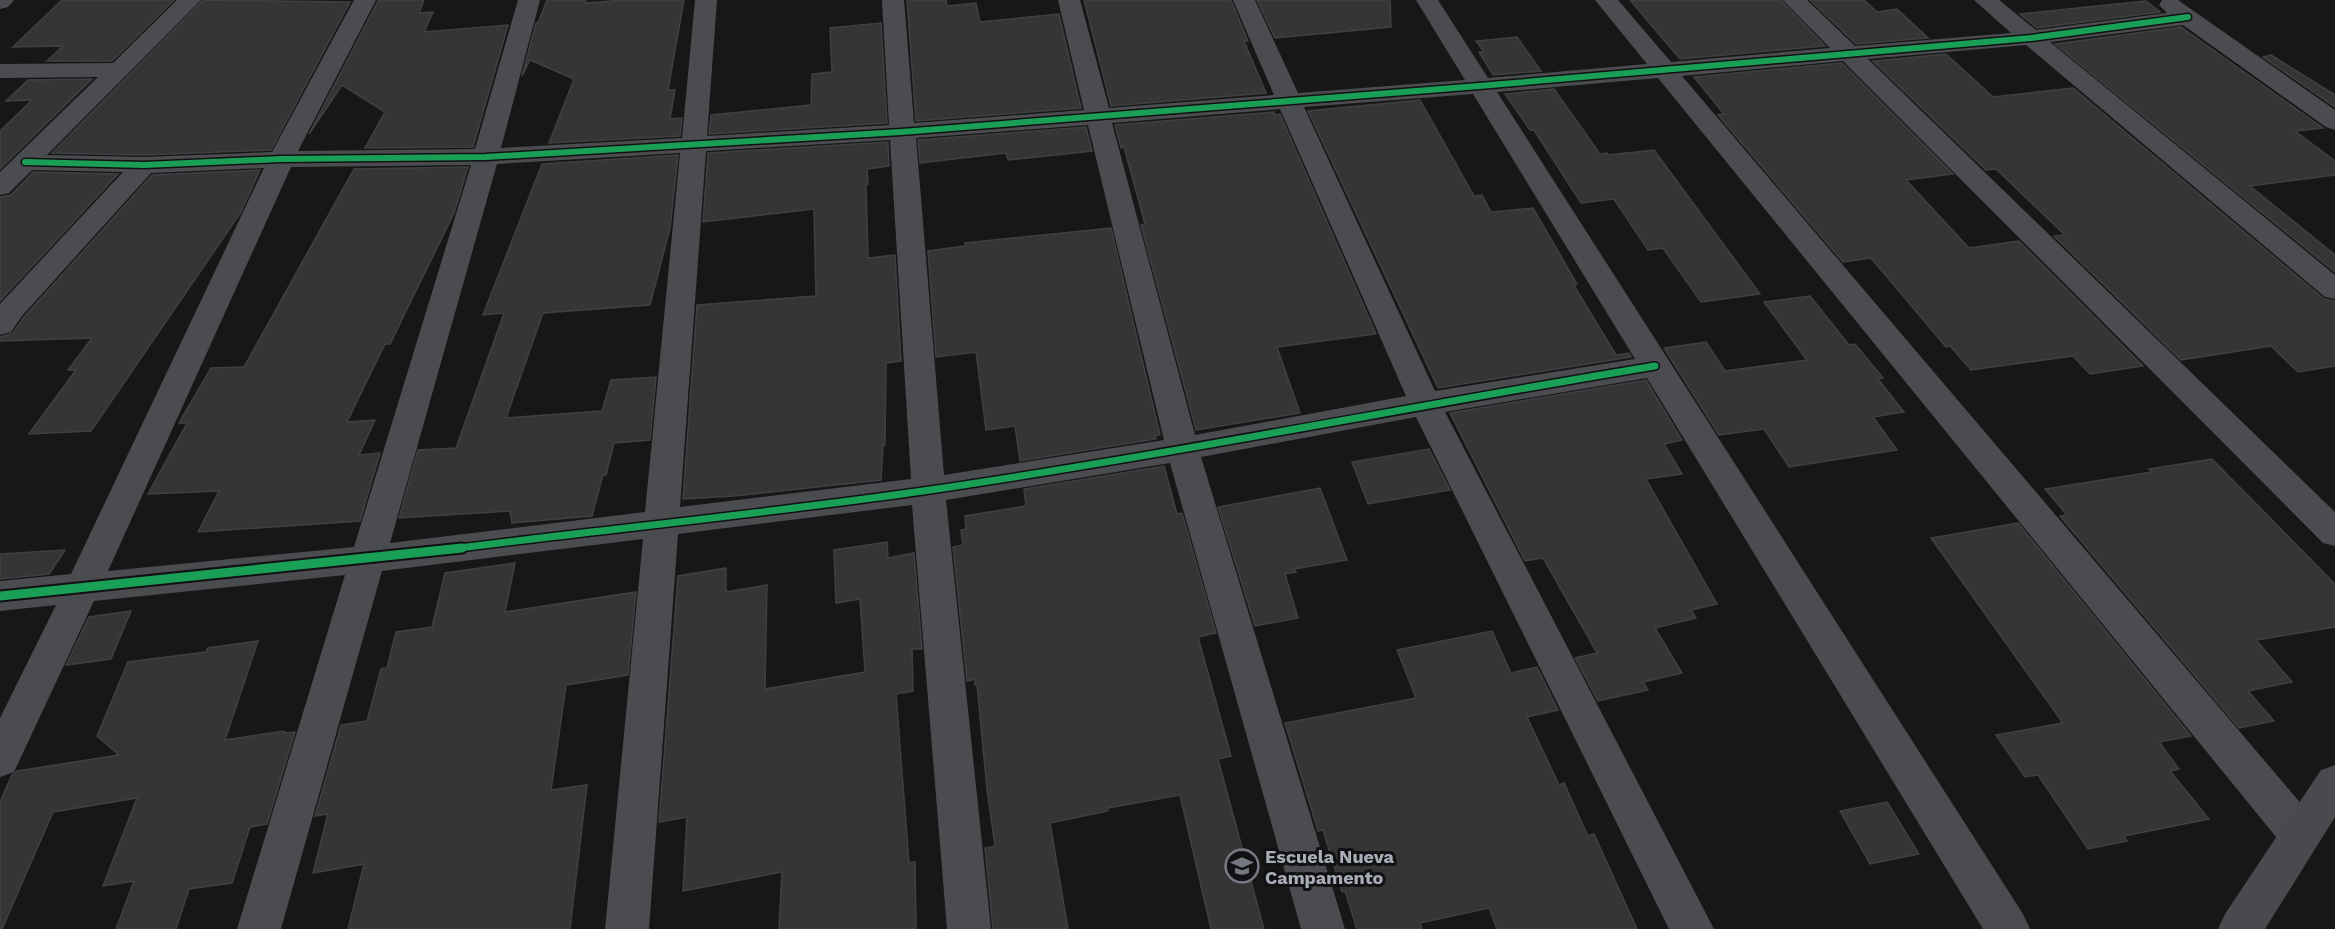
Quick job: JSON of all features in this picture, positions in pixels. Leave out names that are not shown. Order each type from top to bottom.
[{"type":"main road","points":[[2240,929],[2335,783]]},
{"type":"street","points":[[0,187],[190,0]]},
{"type":"street","points":[[0,759],[83,587],[281,159],[364,0]]},
{"type":"street","points":[[259,929],[486,157],[529,0]]},
{"type":"street","points":[[627,929],[706,0]]},
{"type":"street","points":[[894,0],[901,132],[928,490],[969,929]]},
{"type":"street","points":[[1069,0],[1182,449],[1323,929]]},
{"type":"street","points":[[1244,0],[1425,404],[1692,929]]},
{"type":"street","points":[[1426,0],[2008,929]]},
{"type":"street","points":[[1606,0],[2300,834]]},
{"type":"street","points":[[1794,0],[2335,533]]},
{"type":"street","points":[[1985,0],[2335,290]]},
{"type":"street","points":[[2164,0],[2335,122]]},
{"type":"street","points":[[25,162],[144,165],[281,159],[486,157],[901,132],[1479,86],[2031,38],[2188,17]]},
{"type":"street","points":[[0,71],[119,70]]},
{"type":"street","points":[[0,325],[144,165]]},
{"type":"street","points":[[0,596],[369,559],[928,490],[1182,449],[1425,404],[1654,366]]},
{"type":"building","points":[[62,0],[174,0],[112,61],[47,61],[63,46],[13,47]]},
{"type":"building","points":[[203,0],[350,2],[271,150],[144,155],[52,153]]},
{"type":"building","points":[[424,0],[419,13],[433,12],[424,32],[508,25],[473,147],[365,148],[385,112],[342,85],[309,134],[378,1]]},
{"type":"building","points":[[547,0],[586,0],[585,3],[684,0],[668,90],[675,90],[670,119],[682,118],[680,136],[549,143],[574,79],[530,60],[522,76],[536,23],[538,23]]},
{"type":"building","points":[[907,0],[946,0],[947,6],[976,3],[980,22],[1059,14],[1081,108],[916,121]]},
{"type":"building","points":[[1084,0],[1231,0],[1248,41],[1244,41],[1266,93],[1111,106]]},
{"type":"building","points":[[1257,0],[1390,0],[1391,27],[1275,38]]},
{"type":"building","points":[[1630,0],[1781,0],[1825,46],[1680,59]]},
{"type":"building","points":[[1810,0],[1864,0],[1877,12],[1897,9],[1928,38],[1856,44]]},
{"type":"building","points":[[2146,1],[2160,12],[2037,28],[2020,14]]},
{"type":"building","points":[[881,23],[887,123],[709,134],[711,115],[811,105],[812,74],[832,72],[830,28]]},
{"type":"building","points":[[2181,27],[2323,128],[2295,131],[2335,161],[2335,175],[2250,186],[2335,255],[2335,272],[2055,44]]},
{"type":"building","points":[[1517,37],[1541,71],[1493,75],[1479,52],[1484,52],[1476,41]]},
{"type":"building","points":[[1946,54],[1993,97],[2073,88],[2324,299],[2335,301],[2335,366],[2298,372],[2271,346],[2181,360],[2054,236],[2065,235],[1996,169],[1986,170],[1873,61]]},
{"type":"building","points":[[2271,55],[2335,95],[2335,107],[2263,57]]},
{"type":"building","points":[[1842,63],[1953,174],[1906,180],[1969,248],[2019,241],[2143,366],[2090,374],[2073,356],[1971,370],[1950,346],[1946,347],[1871,258],[1843,262],[1718,115],[1724,114],[1694,77]]},
{"type":"building","points":[[92,79],[0,169],[0,131],[32,100],[6,101],[28,80]]},
{"type":"building","points":[[1554,89],[1600,154],[1654,150],[1760,294],[1701,302],[1663,248],[1648,250],[1614,199],[1581,203],[1534,130],[1530,130],[1505,94]]},
{"type":"building","points":[[1420,100],[1474,196],[1482,195],[1491,212],[1533,208],[1577,284],[1573,284],[1616,355],[1629,353],[1631,357],[1438,388],[1308,111]]},
{"type":"building","points":[[1274,112],[1275,115],[1280,114],[1376,334],[1277,347],[1300,413],[1196,430],[1141,225],[1145,224],[1124,147],[1121,148],[1115,125]]},
{"type":"building","points":[[1086,127],[1092,151],[1008,160],[1006,153],[920,163],[918,140]]},
{"type":"building","points":[[888,142],[889,166],[867,169],[868,184],[866,184],[868,258],[895,255],[901,361],[886,363],[885,445],[883,445],[881,480],[734,496],[683,499],[697,305],[816,296],[814,209],[703,222],[708,153]]},
{"type":"building","points":[[678,155],[670,228],[650,305],[543,313],[506,418],[602,411],[611,380],[656,377],[650,440],[614,443],[592,516],[512,523],[510,511],[399,518],[418,450],[456,448],[504,313],[483,315],[542,164]]},
{"type":"building","points":[[468,167],[454,213],[390,344],[385,344],[347,422],[375,420],[359,455],[380,453],[360,521],[198,532],[219,491],[148,494],[187,423],[179,423],[211,368],[244,367],[354,169]]},
{"type":"building","points":[[260,170],[241,212],[91,431],[29,434],[76,370],[68,370],[92,338],[0,341],[0,337],[13,333],[24,317],[152,175]]},
{"type":"building","points":[[33,172],[118,174],[0,301],[0,197],[11,195]]},
{"type":"building","points":[[1111,228],[1160,435],[1155,436],[1156,439],[1020,461],[1015,426],[986,430],[976,352],[936,357],[928,251],[965,246],[965,243]]},
{"type":"building","points":[[1810,296],[1849,345],[1855,344],[1883,378],[1878,379],[1904,412],[1873,417],[1897,450],[1789,467],[1764,429],[1719,435],[1664,348],[1706,342],[1725,371],[1807,360],[1764,302]]},
{"type":"building","points":[[1646,380],[1682,440],[1664,444],[1682,474],[1646,479],[1717,604],[1691,610],[1696,618],[1655,628],[1682,673],[1643,682],[1648,690],[1598,701],[1575,658],[1597,653],[1543,558],[1525,561],[1450,413]]},
{"type":"building","points":[[1429,449],[1450,490],[1368,504],[1352,462]]},
{"type":"building","points":[[2212,459],[2335,584],[2335,627],[2256,640],[2292,682],[2248,691],[2274,721],[2239,728],[2060,516],[2067,515],[2045,489],[2152,472],[2149,469]]},
{"type":"building","points":[[1164,466],[1177,514],[1182,513],[1216,633],[1198,637],[1231,756],[1218,759],[1264,929],[1211,929],[1180,795],[1108,808],[1108,811],[1050,823],[1068,929],[993,929],[985,848],[995,846],[977,685],[975,685],[975,679],[967,681],[953,547],[963,545],[961,530],[966,529],[965,516],[1026,506],[1024,489]]},
{"type":"building","points":[[1320,488],[1347,560],[1294,569],[1296,572],[1285,574],[1298,618],[1255,626],[1218,507]]},
{"type":"building","points":[[2018,523],[2191,736],[2159,742],[2179,769],[2170,771],[2209,819],[2124,836],[2127,841],[2088,849],[2038,775],[2025,777],[1996,735],[2063,723],[1931,538]]},
{"type":"building","points":[[887,542],[888,558],[914,553],[922,649],[912,649],[913,691],[896,694],[909,863],[915,862],[916,929],[779,929],[782,872],[683,891],[687,817],[659,822],[678,576],[726,568],[726,592],[767,585],[765,689],[865,672],[860,599],[836,603],[834,550]]},
{"type":"building","points":[[65,550],[49,574],[0,579],[0,554]]},
{"type":"building","points":[[515,563],[505,612],[636,592],[628,675],[566,685],[551,790],[587,785],[570,929],[348,929],[364,864],[313,873],[328,814],[315,816],[341,725],[367,721],[381,669],[387,668],[396,632],[432,627],[445,573]]},
{"type":"building","points":[[131,611],[111,659],[66,665],[89,617]]},
{"type":"building","points":[[1492,631],[1511,673],[1537,667],[1558,710],[1527,717],[1559,785],[1564,783],[1588,836],[1594,834],[1637,929],[1497,929],[1489,908],[1420,923],[1422,929],[1357,929],[1345,891],[1342,892],[1323,830],[1318,831],[1285,723],[1416,698],[1397,650]]},
{"type":"building","points":[[258,641],[225,740],[284,731],[284,733],[295,732],[267,824],[250,827],[232,883],[189,889],[176,929],[116,929],[134,881],[103,886],[137,798],[53,812],[2,929],[0,929],[0,802],[12,775],[17,771],[119,755],[97,736],[128,662],[206,652],[208,648]]},
{"type":"building","points":[[1887,802],[1919,854],[1870,864],[1840,811]]},
{"type":"cycle path","points":[[25,162],[144,165],[281,159],[486,157],[901,132],[1479,86],[2031,38],[2188,17]]},
{"type":"cycle path","points":[[0,596],[369,559],[928,490],[1182,449],[1425,404],[1655,366]]},
{"type":"place","name":"Escuela Nueva Campamento","points":[[1242,866]]}]
